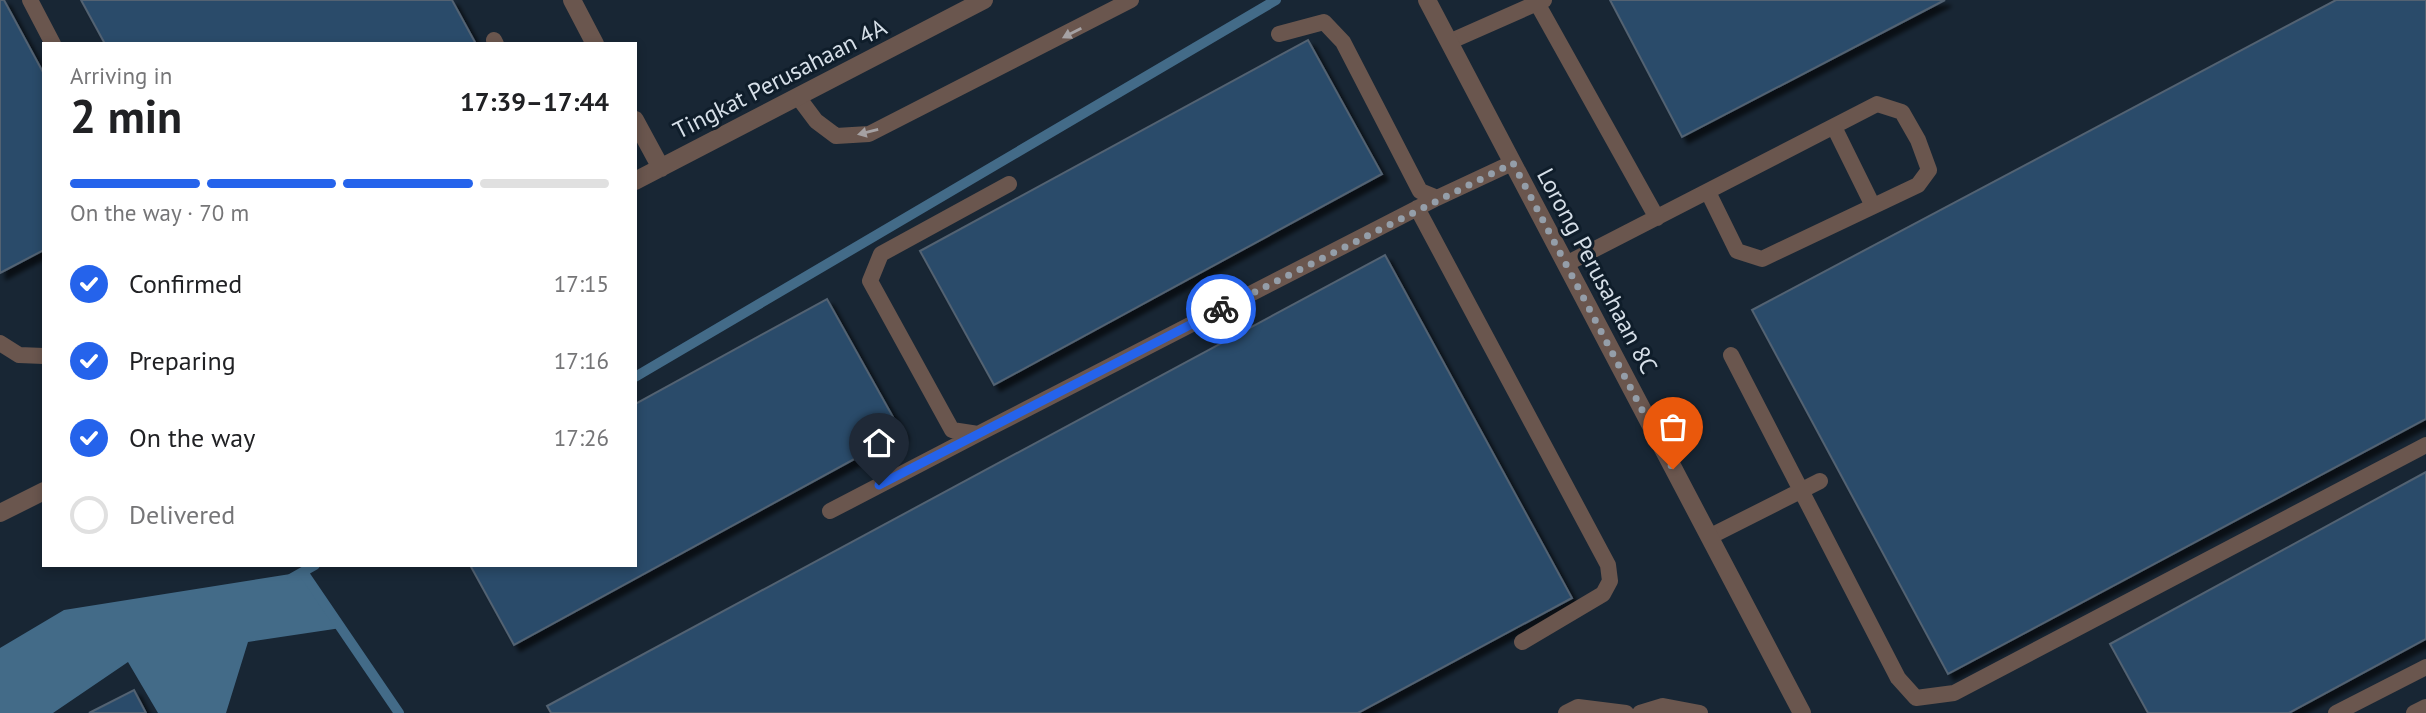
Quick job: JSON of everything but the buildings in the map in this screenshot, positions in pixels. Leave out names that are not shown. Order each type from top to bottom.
[{"type":"street","points":[[572,0],[594,42]]},
{"type":"street","name":"Tingkat Perusahaan 4A","points":[[637,180],[984,0]]},
{"type":"street","name":"Lorong Perusahaan 8C","points":[[1427,0],[1802,713]]},
{"type":"street","points":[[637,124],[661,168]]},
{"type":"street","points":[[0,513],[42,492]]},
{"type":"lane","points":[[30,0],[52,42]]},
{"type":"lane","points":[[798,97],[816,121],[836,136],[869,134],[1132,0]]},
{"type":"lane","points":[[1449,42],[1540,2],[1657,218]]},
{"type":"lane","points":[[1279,34],[1324,22],[1343,42],[1420,191],[1437,198]]},
{"type":"lane","points":[[1566,264],[1877,104],[1902,112],[1918,140],[1929,170],[1918,185],[1762,260],[1737,251],[1708,192]]},
{"type":"lane","points":[[1834,127],[1873,206]]},
{"type":"lane","points":[[830,511],[1417,208],[1513,163]]},
{"type":"lane","points":[[978,434],[952,430],[870,281],[880,254],[1009,184]]},
{"type":"lane","points":[[1417,208],[1608,565],[1610,581],[1603,594],[1522,642]]},
{"type":"lane","points":[[0,343],[19,355],[42,356]]},
{"type":"lane","points":[[1731,355],[1898,678],[1916,698],[1954,693],[2426,445]]},
{"type":"lane","points":[[1709,537],[1820,481]]},
{"type":"lane","points":[[2336,713],[2426,667]]},
{"type":"lane","points":[[1640,713],[1663,706],[1700,713]]},
{"type":"lane","points":[[1566,713],[1578,707],[1626,713]]},
{"type":"lane","points":[[2414,713],[2426,707]]},
{"type":"water","points":[[303,572],[341,628],[248,642],[226,713],[158,713],[128,662],[53,713],[0,713],[0,648],[64,610]]},
{"type":"waterway","points":[[637,376],[1276,0]]},
{"type":"waterway","points":[[292,578],[311,567]]},
{"type":"waterway","points":[[303,572],[399,713]]},
{"type":"way so far","points":[[1221,309],[1437,198],[1513,163],[1673,469]]},
{"type":"route","points":[[879,485],[1221,309]]}]
